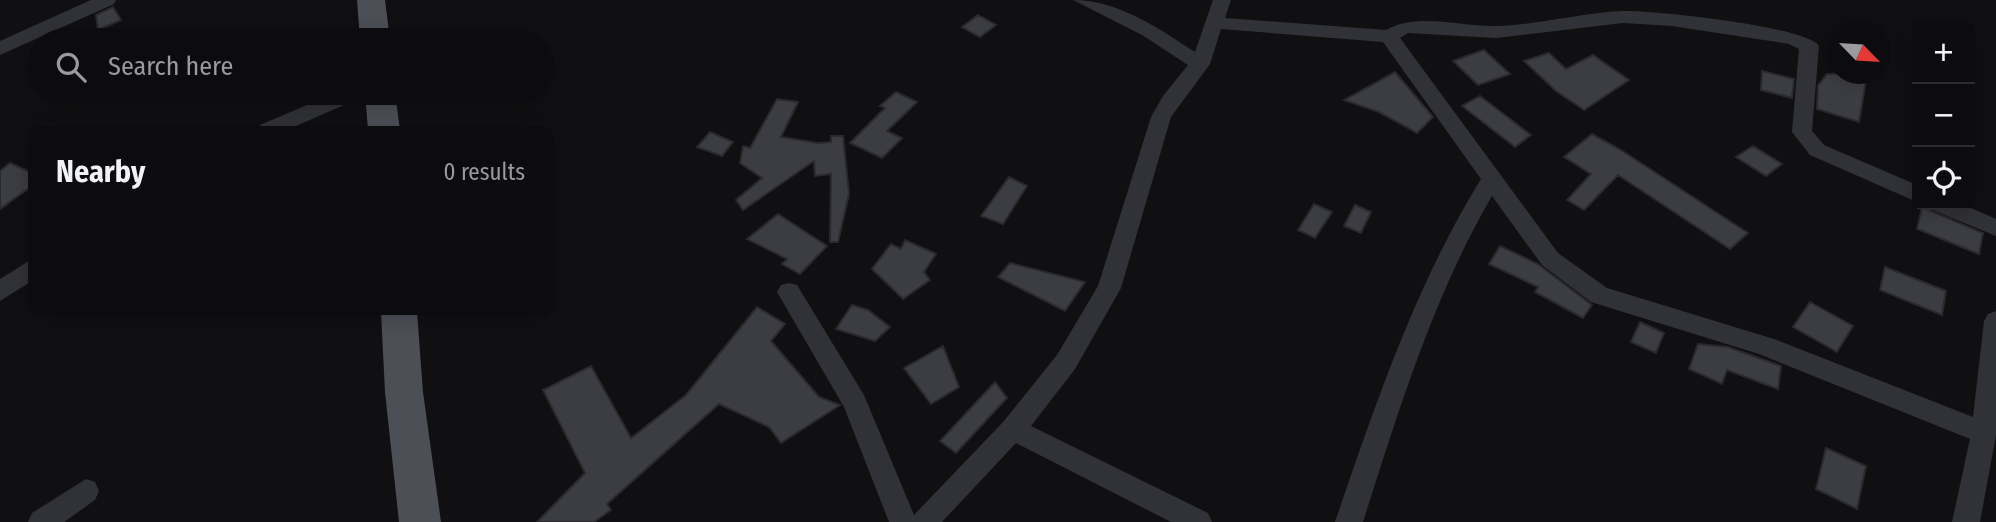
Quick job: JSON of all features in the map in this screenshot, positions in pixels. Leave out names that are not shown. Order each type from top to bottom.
[{"type":"main road","points":[[371,0],[374,28]]},
{"type":"main road","points":[[381,105],[384,126]]},
{"type":"main road","points":[[399,315],[404,392],[420,522]]},
{"type":"street","points":[[42,28],[107,0]]},
{"type":"street","points":[[1082,0],[1149,31],[1200,64]]},
{"type":"street","points":[[924,522],[1013,429],[1066,362],[1109,288],[1161,117],[1170,101],[1200,64],[1222,0]]},
{"type":"street","points":[[1216,23],[1389,36],[1405,27],[1496,32],[1623,17],[1672,20],[1794,38],[1808,46],[1802,132],[1806,141],[1816,150],[1912,192]]},
{"type":"street","points":[[3,45],[28,34]]},
{"type":"street","points":[[1389,36],[1550,259],[1599,295],[1765,346],[1986,449]]},
{"type":"street","points":[[276,126],[325,105]]},
{"type":"street","points":[[1349,522],[1410,342],[1435,279],[1460,228],[1492,178]]},
{"type":"street","points":[[1955,210],[1996,228]]},
{"type":"street","points":[[1,290],[28,271]]},
{"type":"street","points":[[789,292],[855,403],[903,522]]},
{"type":"street","points":[[1966,522],[1986,449],[1996,321]]},
{"type":"street","points":[[1013,429],[1198,522]]},
{"type":"street","points":[[42,522],[86,491]]},
{"type":"building","points":[[113,7],[121,20],[98,28],[96,15]]},
{"type":"building","points":[[978,15],[996,25],[980,37],[962,27]]},
{"type":"building","points":[[1484,50],[1510,74],[1478,85],[1453,61]]},
{"type":"building","points":[[1549,53],[1566,69],[1593,55],[1629,80],[1584,110],[1556,91],[1524,61]]},
{"type":"building","points":[[1762,71],[1794,79],[1792,98],[1761,90]]},
{"type":"building","points":[[1395,72],[1433,117],[1417,133],[1379,112],[1344,100]]},
{"type":"building","points":[[1827,74],[1828,84],[1865,84],[1859,122],[1817,109],[1818,85]]},
{"type":"building","points":[[896,92],[917,102],[887,131],[902,138],[882,158],[850,143],[885,108],[880,106]]},
{"type":"building","points":[[1480,96],[1531,135],[1515,147],[1462,106]]},
{"type":"building","points":[[777,99],[798,102],[781,137],[818,143],[831,142],[831,136],[843,136],[849,194],[838,242],[830,242],[831,174],[815,176],[814,161],[743,210],[736,200],[762,178],[740,163],[743,146],[750,148]]},
{"type":"building","points":[[710,132],[733,142],[722,156],[697,147]]},
{"type":"building","points":[[1592,134],[1748,233],[1730,249],[1618,175],[1584,210],[1567,200],[1591,174],[1564,157]]},
{"type":"building","points":[[1753,146],[1782,164],[1766,176],[1736,157]]},
{"type":"building","points":[[10,163],[28,171],[28,189],[0,209],[0,171]]},
{"type":"building","points":[[1009,177],[1027,186],[1003,224],[981,216]]},
{"type":"building","points":[[1314,204],[1332,212],[1315,238],[1298,230]]},
{"type":"building","points":[[1355,205],[1371,212],[1361,233],[1344,226]]},
{"type":"building","points":[[1921,210],[1929,210],[1983,233],[1979,254],[1917,229]]},
{"type":"building","points":[[778,214],[827,246],[800,274],[782,264],[787,259],[747,239]]},
{"type":"building","points":[[905,240],[936,254],[924,272],[930,280],[903,299],[872,269],[891,244],[901,249]]},
{"type":"building","points":[[1500,246],[1538,264],[1592,305],[1583,318],[1535,292],[1538,287],[1489,264]]},
{"type":"building","points":[[1010,263],[1085,282],[1065,311],[998,277]]},
{"type":"building","points":[[1885,267],[1946,291],[1942,315],[1880,290]]},
{"type":"building","points":[[1810,302],[1853,326],[1837,352],[1793,327]]},
{"type":"building","points":[[852,305],[868,310],[890,327],[875,341],[836,329]]},
{"type":"building","points":[[757,307],[785,324],[771,341],[819,397],[840,405],[781,443],[769,427],[719,404],[607,504],[611,510],[594,522],[537,522],[585,473],[543,390],[591,366],[631,438],[686,395]]},
{"type":"building","points":[[1640,322],[1664,333],[1656,353],[1631,342]]},
{"type":"building","points":[[1698,344],[1728,347],[1781,366],[1778,389],[1727,370],[1722,384],[1689,369]]},
{"type":"building","points":[[943,346],[959,387],[931,404],[904,368]]},
{"type":"building","points":[[995,382],[1007,398],[956,453],[940,441]]},
{"type":"building","points":[[1826,448],[1866,466],[1857,509],[1816,489]]}]
